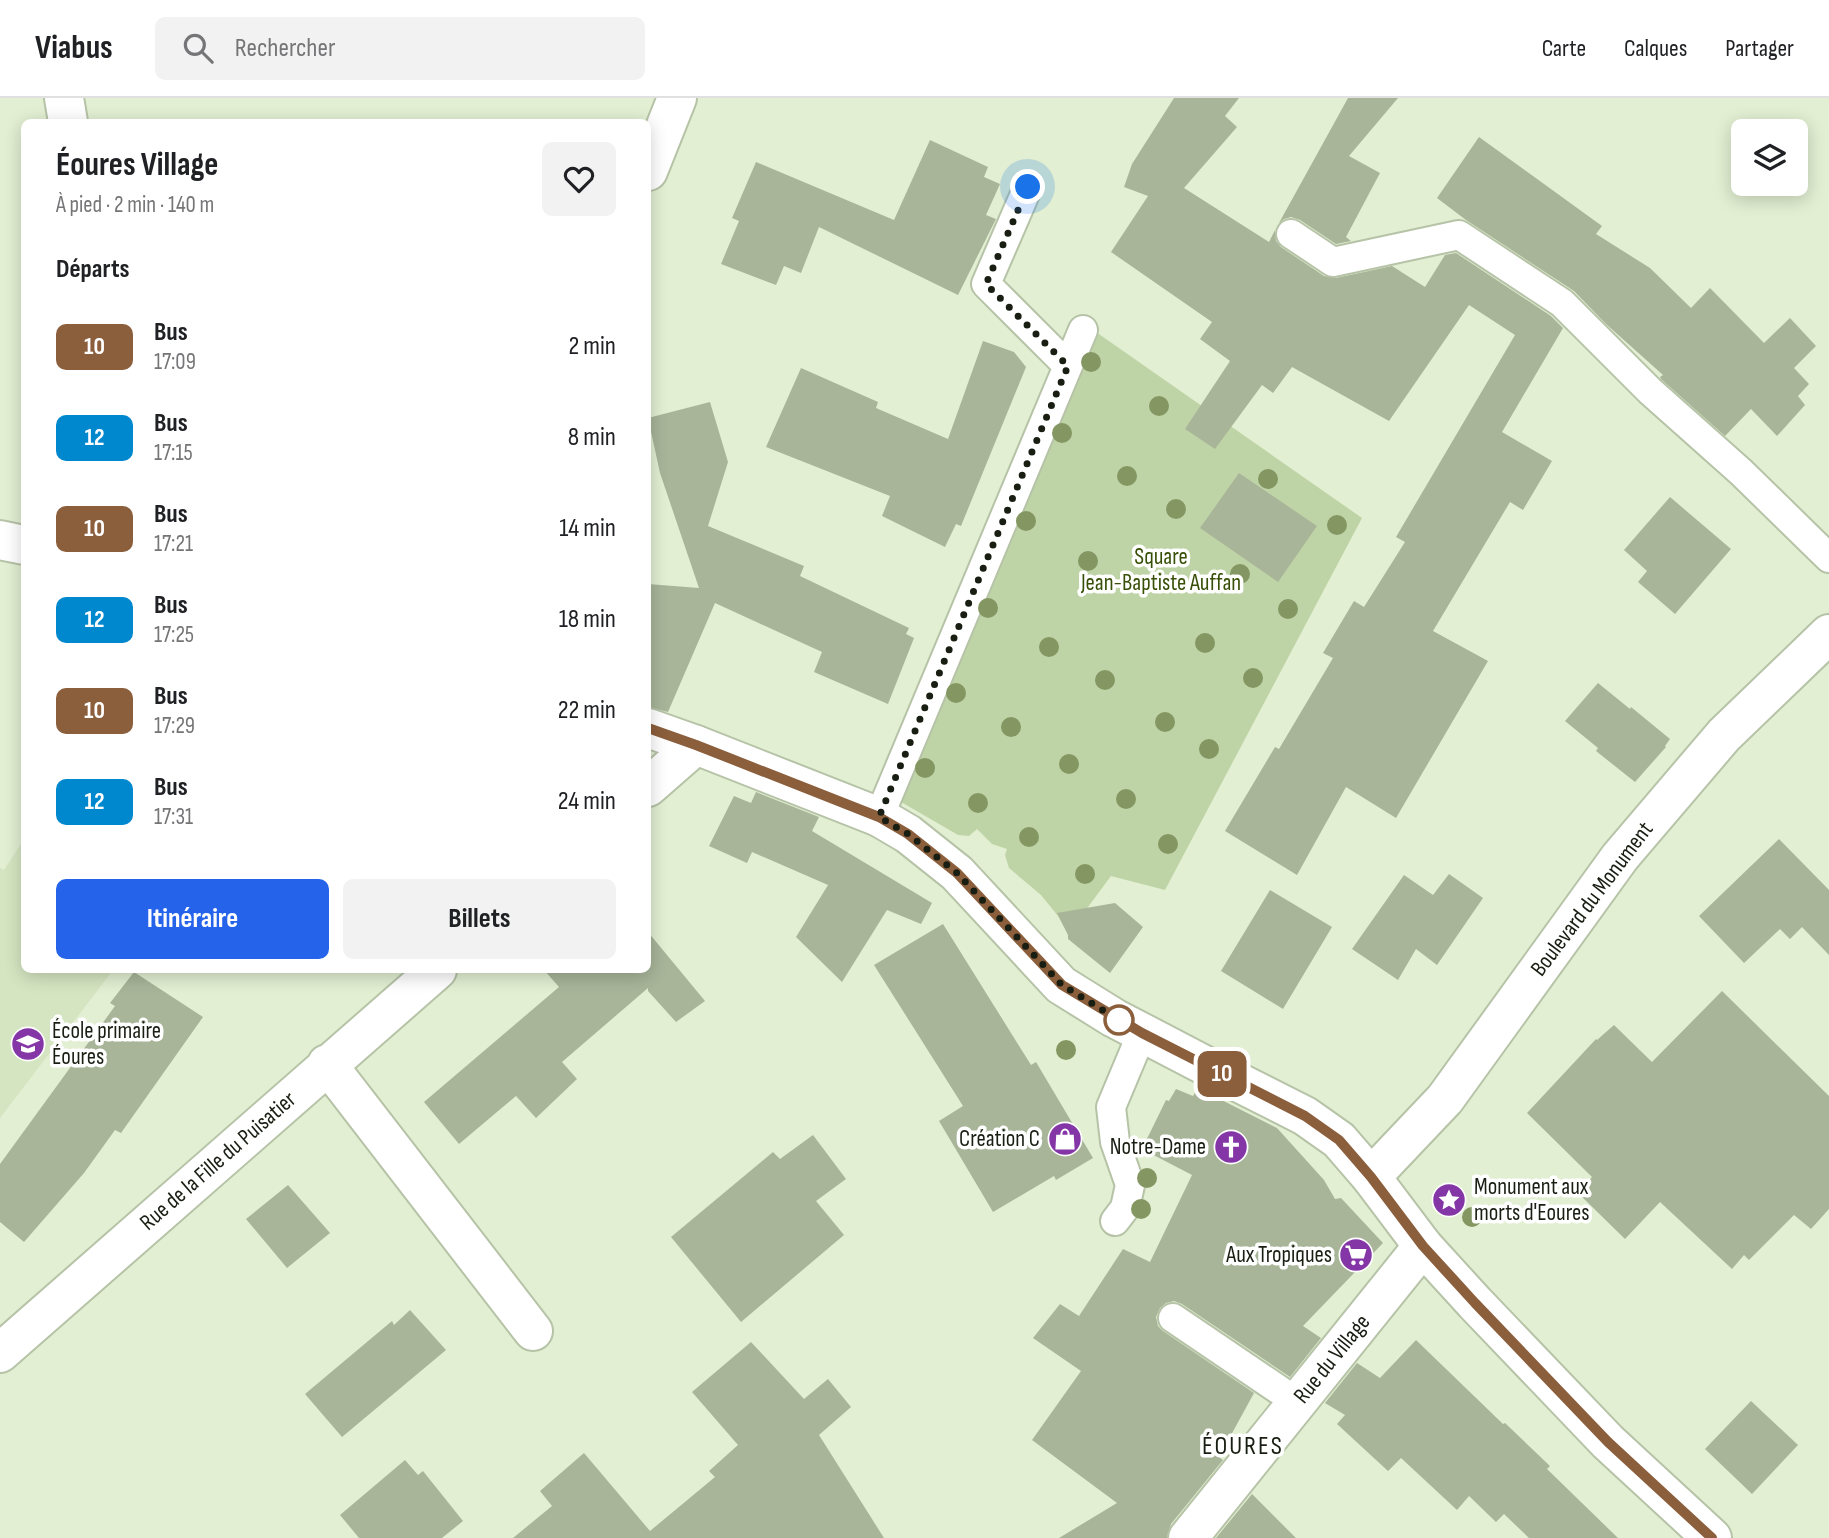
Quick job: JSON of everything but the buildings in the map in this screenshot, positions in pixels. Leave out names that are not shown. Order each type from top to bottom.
[{"type":"street","points":[[64,98],[68,119]]},
{"type":"street","points":[[651,164],[677,98]]},
{"type":"street","points":[[0,540],[21,544]]},
{"type":"street","name":"Boulevard du Monument","points":[[1371,1177],[1446,1098],[1620,857],[1724,735],[1829,634]]},
{"type":"street","points":[[651,729],[879,817],[908,834],[957,873],[1062,985],[1142,1033],[1305,1116],[1339,1140],[1423,1246],[1475,1303],[1608,1442],[1712,1538]]},
{"type":"street","points":[[651,784],[696,745]]},
{"type":"street","name":"Rue de la Fille du Puisatier","points":[[0,1353],[433,973]]},
{"type":"street","points":[[327,1064],[533,1331]]},
{"type":"street","name":"Rue du Village","points":[[1188,1538],[1423,1246]]},
{"type":"lane","points":[[1028,187],[986,284],[1068,366]]},
{"type":"lane","points":[[1291,234],[1332,262],[1459,235],[1562,303],[1650,391],[1741,472],[1829,558]]},
{"type":"lane","points":[[879,817],[1083,330]]},
{"type":"lane","points":[[1115,1221],[1125,1208],[1130,1185],[1115,1142],[1111,1107],[1142,1033]]},
{"type":"lane","points":[[1173,1318],[1297,1402]]},
{"type":"shaded area","name":"École primaire Éoures","points":[[21,844],[21,973],[111,973],[0,1118],[0,868],[4,870]]},
{"type":"green space","name":"Square Jean-Baptiste Auffan","points":[[1096,332],[1362,518],[1165,890],[1111,876],[1068,934],[1041,895],[1009,868],[1005,855],[1007,849],[992,844],[977,829],[969,836],[958,835],[896,799]]},
{"type":"bus line","name":"10","points":[[651,729],[879,817],[908,834],[957,873],[1062,985],[1114,1018],[1305,1116],[1339,1140],[1423,1246],[1475,1303],[1608,1442],[1712,1538]]},
{"type":"place","name":"École primaire Éoures","points":[[28,1044]]},
{"type":"place","name":"Création C","points":[[1065,1139]]},
{"type":"place","name":"Notre-Dame","points":[[1231,1147]]},
{"type":"place","name":"Monument aux morts d'Eoures","points":[[1449,1200]]},
{"type":"place","name":"Aux Tropiques","points":[[1356,1255]]},
{"type":"district","name":"ÉOURES","points":[[1243,1446]]},
{"type":"route","points":[[1028,187],[986,284],[1068,366],[879,817],[908,834],[957,873],[1062,985],[1119,1020]]}]
